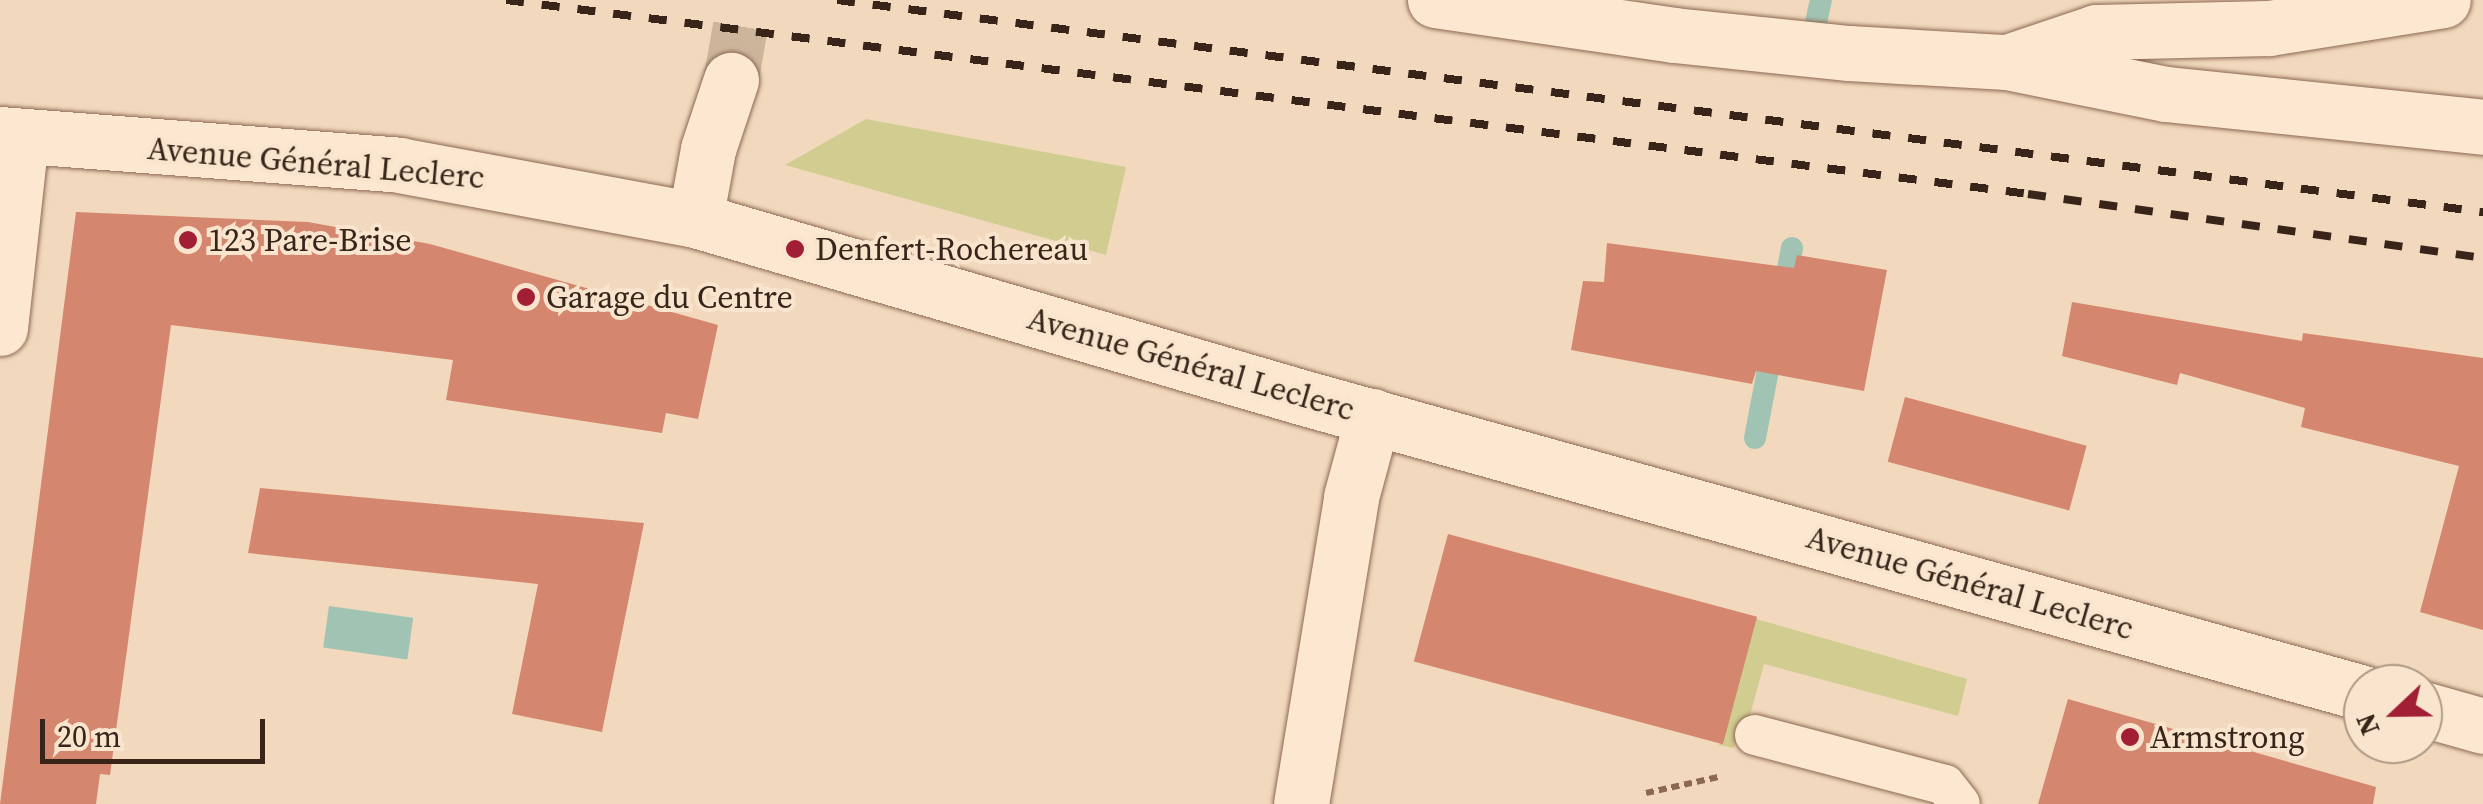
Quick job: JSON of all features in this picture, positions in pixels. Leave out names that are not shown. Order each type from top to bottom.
[{"type":"main road","points":[[1435,0],[1674,35],[1849,53],[2008,62],[2166,94],[2483,128]]},
{"type":"main road","points":[[2008,62],[2096,32],[2269,28],[2444,0]]},
{"type":"main road","points":[[695,220],[708,149],[731,80]]},
{"type":"main road","points":[[0,328],[10,136]]},
{"type":"main road","name":"Avenue Général Leclerc","points":[[10,136],[398,164],[695,220],[1373,416],[2343,686]]},
{"type":"main road","points":[[1301,804],[1351,497],[1373,416]]},
{"type":"main road","points":[[2443,715],[2483,726]]},
{"type":"lane","points":[[1754,735],[1944,785],[1960,804]]},
{"type":"shaded area","points":[[866,119],[1126,167],[1106,255],[785,165]]},
{"type":"shaded area","points":[[329,606],[413,618],[407,659],[323,648]]},
{"type":"shaded area","points":[[1756,619],[1967,679],[1958,716],[1764,664],[1749,719],[1733,748],[1719,745]]},
{"type":"building","points":[[76,212],[308,222],[430,244],[718,325],[698,419],[666,413],[662,433],[446,400],[453,360],[171,325],[110,775],[100,774],[96,804],[0,804]]},
{"type":"building","points":[[1607,243],[1794,268],[1797,255],[1887,270],[1864,391],[1756,371],[1752,384],[1571,350],[1583,281],[1604,282]]},
{"type":"building","points":[[2072,302],[2302,341],[2303,333],[2483,358],[2483,630],[2420,612],[2459,466],[2301,427],[2305,408],[2180,373],[2177,385],[2062,356]]},
{"type":"building","points":[[1905,397],[2087,446],[2069,510],[1888,462]]},
{"type":"building","points":[[260,488],[644,523],[602,732],[512,714],[538,584],[248,553]]},
{"type":"building","points":[[1448,534],[1757,617],[1723,744],[1414,662]]},
{"type":"building","name":"Armstrong","points":[[2068,699],[2376,787],[2373,804],[2038,804]]},
{"type":"waterway","points":[[1816,23],[1821,0]]},
{"type":"waterway","points":[[1782,298],[1792,248]]},
{"type":"waterway","points":[[1755,438],[1773,344]]},
{"type":"tunnel","points":[[731,80],[745,0]]},
{"type":"railway","points":[[506,0],[2028,194],[2483,258]]},
{"type":"railway","points":[[837,0],[2483,212]]},
{"type":"place","name":"123 Pare-Brise","points":[[188,240]]},
{"type":"place","name":"Denfert-Rochereau","points":[[795,249]]},
{"type":"place","name":"Garage du Centre","points":[[526,297]]},
{"type":"place","name":"Armstrong","points":[[2130,737]]}]
